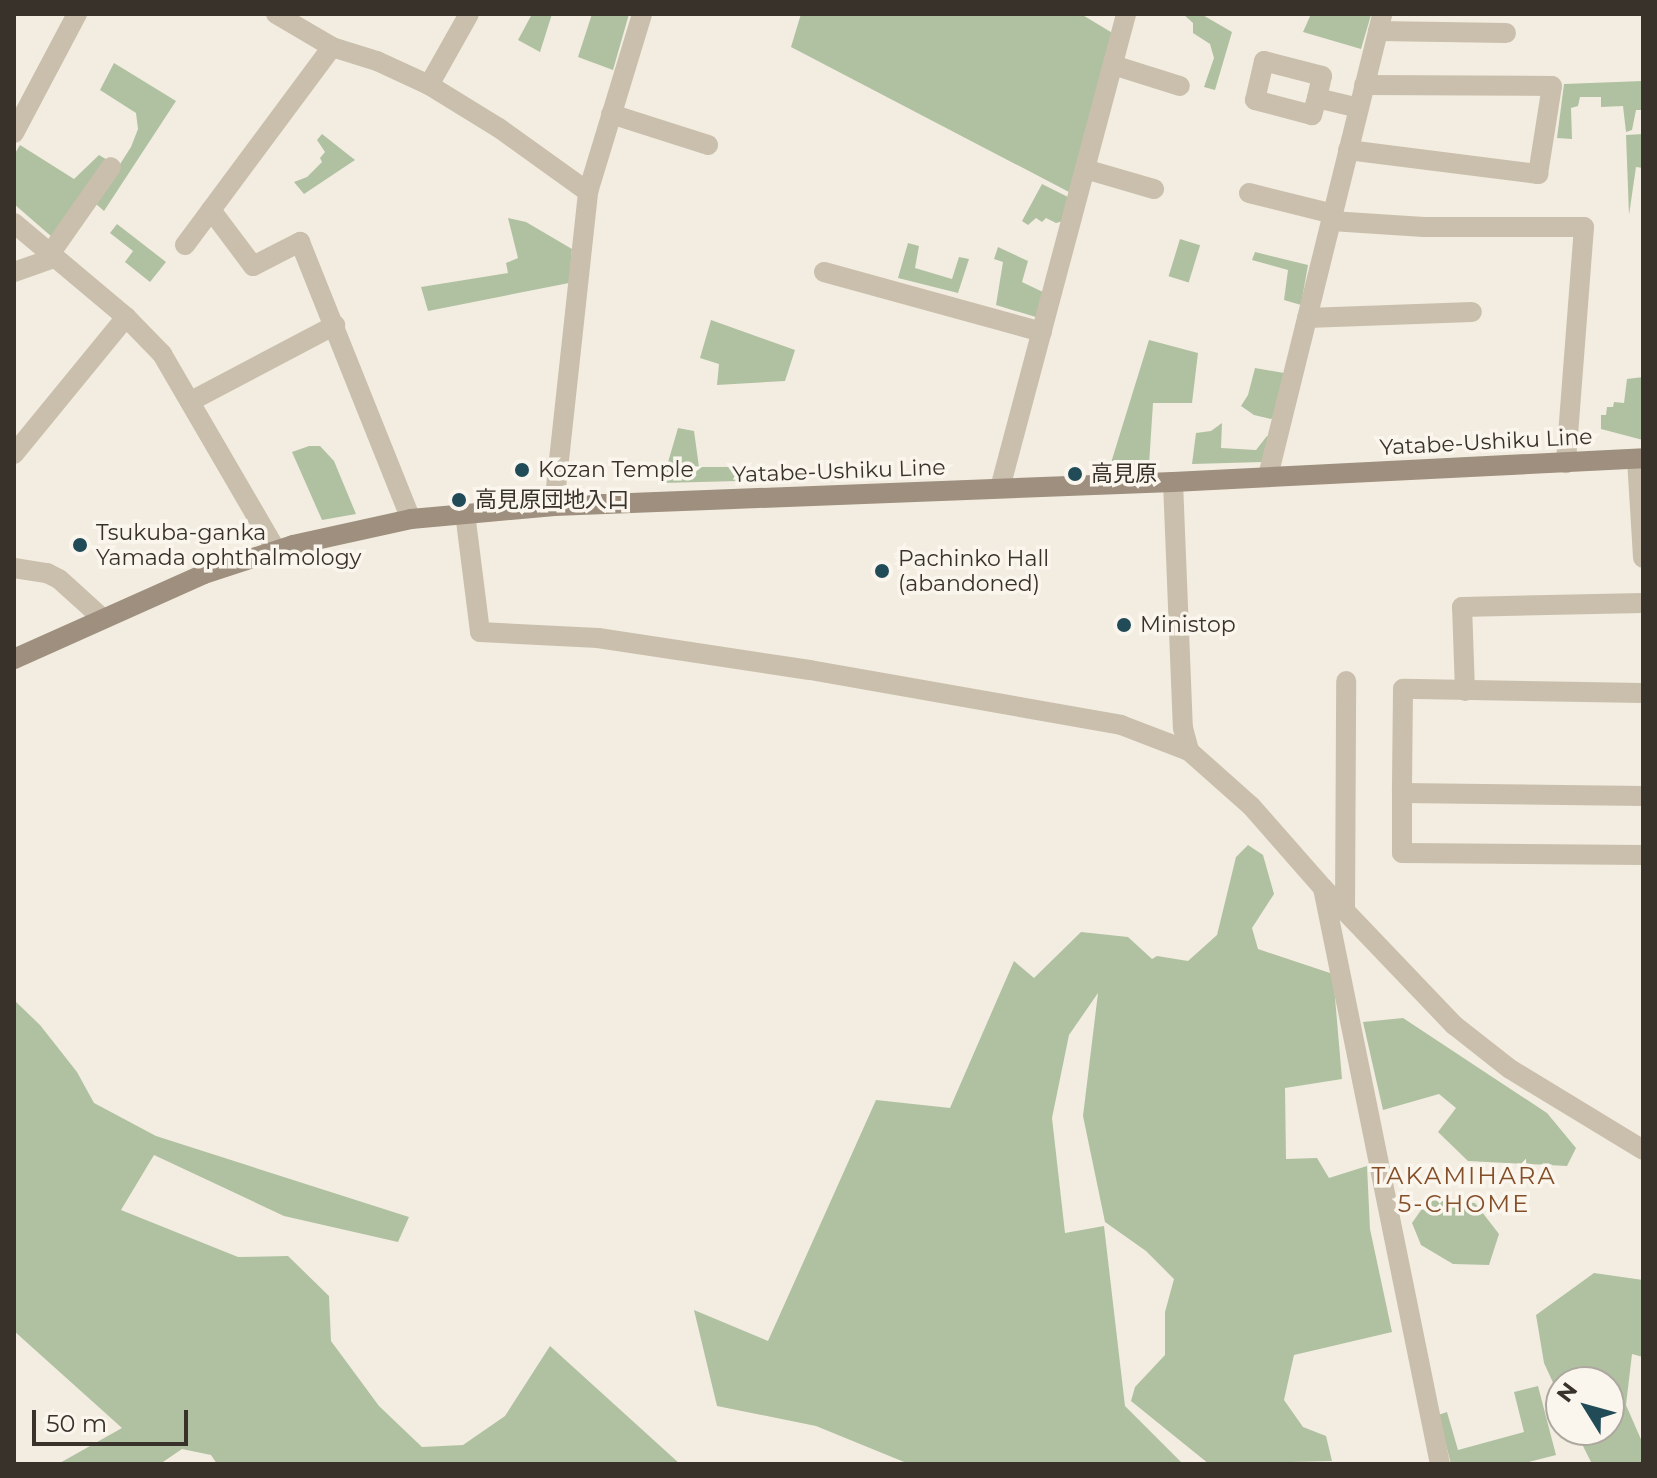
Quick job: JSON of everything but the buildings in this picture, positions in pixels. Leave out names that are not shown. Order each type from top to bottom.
[{"type":"main road","name":"Yatabe-Ushiku Line","points":[[14,659],[192,579],[276,550],[411,519],[554,506],[1173,482],[1640,458]]},
{"type":"street","points":[[14,133],[77,14]]},
{"type":"street","points":[[276,14],[332,47],[377,61],[429,85],[499,128],[588,192]]},
{"type":"street","points":[[429,85],[469,14]]},
{"type":"street","points":[[554,506],[588,192],[642,14]]},
{"type":"street","points":[[1000,488],[1126,14]]},
{"type":"street","points":[[1268,476],[1380,23],[1506,33]]},
{"type":"street","points":[[185,245],[332,47]]},
{"type":"street","points":[[1113,65],[1180,86]]},
{"type":"street","points":[[1348,150],[1538,174],[1552,86],[1364,85]]},
{"type":"street","points":[[1317,98],[1359,108]]},
{"type":"street","points":[[611,114],[708,145]]},
{"type":"street","points":[[14,272],[52,256],[111,167]]},
{"type":"street","points":[[1085,169],[1154,189]]},
{"type":"street","points":[[1249,193],[1332,218],[1424,227],[1584,227],[1566,463]]},
{"type":"street","points":[[211,210],[253,266],[300,242],[411,519]]},
{"type":"street","points":[[14,223],[126,317],[162,354],[276,550]]},
{"type":"street","points":[[824,272],[1042,332]]},
{"type":"street","points":[[1307,318],[1472,312]]},
{"type":"street","points":[[14,454],[126,317]]},
{"type":"street","points":[[191,401],[335,325]]},
{"type":"street","points":[[1640,458],[1643,558]]},
{"type":"street","points":[[1173,482],[1183,728],[1189,751]]},
{"type":"street","points":[[465,513],[480,632],[598,638],[799,669],[1121,725],[1189,751],[1251,806],[1323,888],[1454,1025],[1510,1069],[1643,1150]]},
{"type":"street","points":[[14,568],[47,573],[59,579],[102,618]]},
{"type":"street","points":[[1465,691],[1462,607],[1643,603]]},
{"type":"street","points":[[1345,910],[1346,681]]},
{"type":"street","points":[[1643,693],[1403,689],[1402,793],[1402,853],[1643,855]]},
{"type":"street","points":[[1402,793],[1643,796]]},
{"type":"street","points":[[1323,888],[1440,1464]]},
{"type":"green space","points":[[532,14],[552,14],[540,52],[518,40]]},
{"type":"green space","points":[[592,14],[629,14],[613,70],[578,57]]},
{"type":"green space","points":[[801,14],[1081,14],[1114,34],[1069,192],[791,47]]},
{"type":"green space","points":[[1183,14],[1201,14],[1232,32],[1215,90],[1204,87],[1214,58],[1210,44],[1193,33],[1193,23]]},
{"type":"green space","points":[[1311,14],[1371,15],[1361,49],[1303,32]]},
{"type":"green space","points":[[114,63],[176,101],[104,211],[95,203],[131,147],[138,129],[136,113],[100,90]]},
{"type":"green space","points":[[1643,81],[1643,110],[1636,110],[1632,130],[1626,132],[1623,106],[1601,107],[1601,97],[1580,97],[1578,106],[1571,108],[1572,139],[1557,138],[1564,84]]},
{"type":"green space","points":[[322,134],[355,160],[304,194],[294,182],[307,177],[322,162],[320,158],[325,152],[317,140]]},
{"type":"green space","points":[[1643,134],[1643,168],[1636,167],[1629,215],[1626,135]]},
{"type":"green space","points":[[20,145],[74,179],[99,155],[109,161],[52,237],[14,204],[14,155]]},
{"type":"green space","points":[[1042,184],[1070,198],[1063,221],[1056,223],[1046,218],[1042,222],[1036,218],[1028,225],[1022,221]]},
{"type":"green space","points":[[508,218],[526,222],[572,249],[569,283],[428,311],[421,287],[508,273],[506,263],[518,258]]},
{"type":"green space","points":[[117,224],[166,262],[150,282],[125,262],[133,251],[110,233]]},
{"type":"green space","points":[[1180,239],[1200,245],[1189,282],[1169,276]]},
{"type":"green space","points":[[908,243],[919,246],[915,268],[952,279],[959,257],[969,259],[958,293],[898,278]]},
{"type":"green space","points":[[998,247],[1028,261],[1022,282],[1045,293],[1039,318],[996,305],[1003,262],[994,259]]},
{"type":"green space","points":[[1255,252],[1308,265],[1301,305],[1284,300],[1288,270],[1252,260]]},
{"type":"green space","points":[[711,320],[795,350],[785,381],[717,385],[719,364],[700,358]]},
{"type":"green space","points":[[1149,340],[1198,353],[1192,403],[1153,403],[1149,465],[1110,466]]},
{"type":"green space","points":[[1255,368],[1284,373],[1276,416],[1271,419],[1254,415],[1241,406],[1248,395]]},
{"type":"green space","points":[[1643,377],[1643,440],[1601,429],[1601,415],[1606,415],[1607,407],[1613,407],[1614,402],[1624,403],[1627,379]]},
{"type":"green space","points":[[1222,423],[1221,448],[1256,450],[1267,436],[1271,437],[1263,462],[1192,464],[1196,433],[1211,431]]},
{"type":"green space","points":[[678,428],[694,431],[699,467],[738,467],[738,481],[662,483]]},
{"type":"green space","points":[[320,446],[334,461],[356,514],[322,520],[292,452]]},
{"type":"green space","points":[[1248,845],[1263,855],[1274,894],[1252,928],[1258,949],[1333,974],[1342,1079],[1285,1088],[1286,1159],[1317,1158],[1329,1178],[1367,1166],[1370,1229],[1392,1332],[1294,1355],[1284,1400],[1303,1427],[1326,1436],[1332,1461],[1209,1464],[1131,1401],[1135,1387],[1165,1355],[1165,1312],[1174,1279],[1146,1251],[1105,1222],[1083,1116],[1098,993],[1069,1035],[1052,1118],[1065,1233],[1104,1226],[1125,1406],[1183,1464],[909,1464],[816,1426],[717,1406],[694,1310],[768,1341],[876,1100],[950,1108],[1014,961],[1034,978],[1081,932],[1128,937],[1152,959],[1157,956],[1188,961],[1217,935],[1236,857]]},
{"type":"green space","points":[[14,1000],[40,1025],[77,1072],[94,1103],[156,1136],[409,1217],[398,1242],[284,1216],[154,1155],[121,1210],[238,1257],[288,1256],[329,1296],[331,1341],[379,1406],[422,1447],[463,1445],[505,1416],[550,1346],[680,1464],[217,1464],[211,1455],[182,1449],[160,1464],[58,1464],[122,1428],[14,1331]]},
{"type":"green space","points":[[1403,1018],[1547,1113],[1576,1148],[1567,1166],[1468,1161],[1438,1132],[1456,1108],[1439,1094],[1383,1110],[1363,1022]]},
{"type":"green space","points":[[1428,1200],[1475,1203],[1499,1234],[1489,1265],[1453,1264],[1421,1245],[1412,1223]]},
{"type":"green space","points":[[1594,1273],[1643,1280],[1643,1357],[1632,1354],[1626,1405],[1643,1444],[1643,1464],[1592,1464],[1583,1446],[1625,1446],[1625,1366],[1545,1366],[1536,1315]]},
{"type":"green space","points":[[1538,1386],[1545,1413],[1545,1446],[1554,1446],[1556,1455],[1521,1464],[1451,1464],[1438,1415],[1447,1412],[1458,1450],[1524,1432],[1514,1392]]},
{"type":"place","name":"Kozan Temple","points":[[522,470]]},
{"type":"place","name":"高見原","points":[[1075,474]]},
{"type":"place","name":"高見原団地入口","points":[[459,500]]},
{"type":"place","name":"Tsukuba-ganka Yamada ophthalmology","points":[[80,545]]},
{"type":"place","name":"Pachinko Hall (abandoned)","points":[[882,571]]},
{"type":"place","name":"Ministop","points":[[1124,625]]},
{"type":"district","name":"TAKAMIHARA 5-CHOME","points":[[1464,1190]]}]
